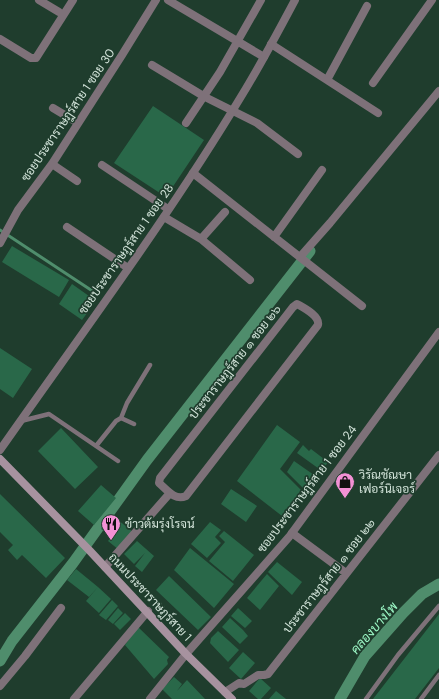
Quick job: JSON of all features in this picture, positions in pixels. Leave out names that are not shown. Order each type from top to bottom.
[{"type":"main road","name":"ถนนประชาราษฎร์สาย 1","points":[[0,459],[148,611],[186,654],[232,699]]},
{"type":"street","points":[[39,0],[59,12]]},
{"type":"street","points":[[0,39],[31,58],[36,58],[74,0]]},
{"type":"street","name":"ซอยประชาราษฎร์สาย 1 ซอย 30","points":[[1,241],[18,210],[52,164],[156,0]]},
{"type":"street","points":[[168,0],[264,57]]},
{"type":"street","points":[[186,123],[205,96],[261,0]]},
{"type":"street","name":"ซอยประชาราษฎร์สาย 1 ซอย 28","points":[[0,450],[193,173],[232,112],[295,0]]},
{"type":"street","points":[[373,83],[432,0]]},
{"type":"street","points":[[327,80],[367,6]]},
{"type":"street","points":[[271,44],[378,113]]},
{"type":"street","points":[[152,65],[232,112],[257,123],[298,154]]},
{"type":"street","points":[[304,260],[439,91]]},
{"type":"street","points":[[53,108],[78,123]]},
{"type":"street","points":[[52,164],[77,181]]},
{"type":"street","points":[[102,165],[201,239],[250,280]]},
{"type":"street","points":[[274,237],[322,170]]},
{"type":"street","points":[[193,173],[362,306]]},
{"type":"street","points":[[201,239],[225,212]]},
{"type":"street","points":[[67,227],[128,268]]},
{"type":"street","name":"ประชาราษฎร์สาย ๑ ซอย ๒๖","points":[[297,304],[317,318],[319,322],[318,325],[186,496],[178,498],[170,493],[159,483],[160,478],[293,307],[297,304]]},
{"type":"street","name":"ซอยประชาราษฎร์สาย 1 ซอย 24","points":[[150,699],[186,654],[292,533],[439,332]]},
{"type":"street","name":"ประชาราษฎร์สาย ๑ ซอย ๒๒","points":[[225,692],[239,683],[244,684],[258,675],[268,674],[439,455]]},
{"type":"street","points":[[105,567],[170,493]]},
{"type":"street","points":[[292,533],[346,574]]},
{"type":"street","points":[[0,686],[25,656],[61,608]]},
{"type":"street","points":[[74,699],[148,611]]},
{"type":"lane","points":[[96,446],[116,421],[121,418],[127,403],[150,365]]},
{"type":"lane","points":[[21,421],[49,414],[118,461]]},
{"type":"lane","points":[[121,418],[134,424]]},
{"type":"lane","points":[[366,699],[417,631],[439,606]]},
{"type":"lane","points":[[420,699],[439,675]]},
{"type":"path","points":[[160,603],[164,607]]},
{"type":"building","points":[[153,106],[204,140],[166,197],[114,163]]},
{"type":"building","points":[[12,246],[69,280],[59,297],[2,262]]},
{"type":"building","points":[[72,284],[96,301],[82,320],[59,304]]},
{"type":"building","points":[[0,348],[32,369],[13,398],[0,389]]},
{"type":"building","points":[[277,425],[300,442],[280,469],[301,490],[282,516],[237,481]]},
{"type":"building","points":[[61,428],[98,467],[75,489],[38,451]]},
{"type":"building","points":[[303,445],[309,451],[311,449],[328,462],[322,471],[297,453]]},
{"type":"building","points":[[294,461],[314,475],[303,488],[287,472]]},
{"type":"building","points":[[101,485],[116,498],[94,525],[78,511]]},
{"type":"building","points":[[231,489],[257,506],[246,522],[221,504]]},
{"type":"building","points":[[0,494],[65,558],[46,578],[22,555],[17,560],[8,550],[13,545],[0,532]]},
{"type":"building","points":[[112,515],[133,532],[119,550],[108,541],[111,537],[101,529]]},
{"type":"building","points":[[210,522],[221,530],[215,537],[221,543],[207,558],[191,544]]},
{"type":"building","points":[[224,531],[254,555],[233,581],[209,561],[225,542],[219,536]]},
{"type":"building","points":[[137,541],[154,556],[142,572],[135,566],[145,553],[134,564],[124,554]]},
{"type":"building","points":[[190,548],[234,584],[214,608],[174,570]]},
{"type":"building","points":[[277,562],[302,582],[292,595],[268,572]]},
{"type":"building","points":[[76,569],[98,587],[89,597],[67,580]]},
{"type":"building","points":[[267,574],[279,586],[260,610],[247,598]]},
{"type":"building","points":[[169,576],[211,617],[198,630],[156,590]]},
{"type":"building","points":[[98,587],[111,599],[99,613],[86,601]]},
{"type":"building","points":[[112,600],[118,606],[106,620],[99,615]]},
{"type":"building","points":[[118,608],[123,613],[113,624],[108,620]]},
{"type":"building","points":[[238,608],[252,621],[245,628],[231,616]]},
{"type":"building","points":[[125,613],[131,619],[120,630],[114,624]]},
{"type":"building","points":[[439,614],[439,668],[415,699],[373,699]]},
{"type":"building","points":[[230,618],[248,636],[240,644],[222,627]]},
{"type":"building","points":[[138,627],[169,657],[167,660],[168,664],[154,679],[125,645]]},
{"type":"building","points":[[218,631],[239,650],[228,662],[210,643],[211,638]]},
{"type":"building","points":[[243,652],[255,663],[241,679],[229,668]]},
{"type":"building","points":[[174,677],[182,684],[177,691],[187,680],[205,699],[172,699],[162,689]]},
{"type":"building","points":[[260,678],[271,688],[261,699],[258,699],[249,691]]},
{"type":"building","points":[[276,691],[286,699],[269,699]]},
{"type":"waterway","points":[[0,230],[97,294]]},
{"type":"waterway","points":[[0,661],[12,641],[73,563],[147,460],[310,251]]},
{"type":"waterway","name":"คลองบางโพ","points":[[340,699],[365,656],[422,594],[439,584]]},
{"type":"place","name":"วิรัณชัณษา เฟอร์นิเจอร์","points":[[345,499]]},
{"type":"place","name":"ข้าวต้มรุ่งโรจน์","points":[[111,541]]}]
